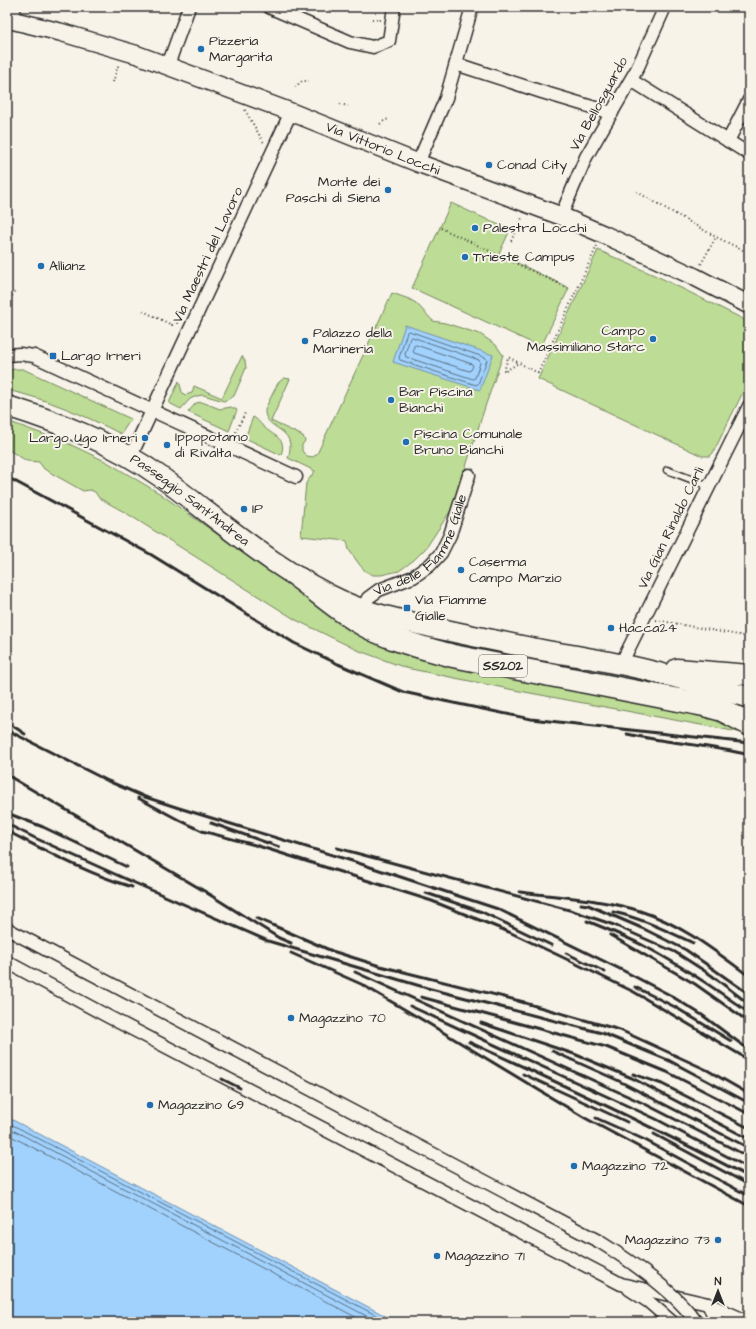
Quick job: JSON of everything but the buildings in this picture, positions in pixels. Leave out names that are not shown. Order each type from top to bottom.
[{"type":"highway","name":"SS202","points":[[300,579],[358,622],[387,636],[453,656],[704,705],[722,710],[749,724]]},
{"type":"main road","name":"Via Vittorio Locchi","points":[[11,15],[168,65],[418,163],[561,216],[688,274],[749,305]]},
{"type":"main road","name":"Passeggio Sant'Andrea","points":[[7,406],[92,437],[130,458],[161,477],[259,552],[300,579]]},
{"type":"main road","name":"Via delle Fiamme Gialle","points":[[300,579],[347,604],[388,617],[492,640],[620,664],[747,698]]},
{"type":"main road","name":"Via delle Fiamme Gialle","points":[[620,664],[749,675]]},
{"type":"street","points":[[168,65],[189,7]]},
{"type":"street","points":[[269,7],[350,42],[373,47],[389,41],[394,7]]},
{"type":"street","points":[[418,163],[446,98],[472,7]]},
{"type":"street","name":"Via Bellosguardo","points":[[561,216],[586,157],[631,80],[665,7]]},
{"type":"street","points":[[456,64],[612,113]]},
{"type":"street","points":[[631,80],[749,154]]},
{"type":"street","points":[[728,141],[749,100]]},
{"type":"street","name":"Via Maestri del Lavoro","points":[[152,411],[291,112]]},
{"type":"street","points":[[7,355],[20,354],[34,356],[296,477]]},
{"type":"street","name":"Via Gian Rinaldo Carli","points":[[620,664],[749,406]]},
{"type":"street","points":[[130,458],[152,411]]},
{"type":"street","name":"Via delle Fiamme Gialle","points":[[363,609],[368,598],[379,590],[413,577],[430,565],[441,553],[450,535],[469,475]]},
{"type":"street","points":[[7,929],[600,1242],[634,1264],[655,1281],[680,1303],[696,1322]]},
{"type":"street","points":[[7,962],[621,1284],[649,1302],[672,1322]]},
{"type":"street","points":[[621,1284],[708,1304],[749,1322]]},
{"type":"street","points":[[708,1304],[717,1322]]},
{"type":"lane","points":[[667,470],[709,486]]},
{"type":"path","points":[[113,82],[119,62]]},
{"type":"path","points":[[295,86],[302,81],[309,81]]},
{"type":"path","points":[[340,104],[348,106]]},
{"type":"path","points":[[245,110],[266,146]]},
{"type":"path","points":[[380,124],[385,120],[390,119]]},
{"type":"path","points":[[637,192],[716,237],[749,253]]},
{"type":"path","points":[[512,241],[524,215]]},
{"type":"path","points":[[441,228],[568,288]]},
{"type":"path","points":[[699,269],[716,237]]},
{"type":"path","points":[[517,364],[504,372],[508,357],[538,373],[598,244]]},
{"type":"path","points":[[7,307],[14,292]]},
{"type":"path","points":[[142,311],[172,325],[174,321],[177,323],[182,314]]},
{"type":"path","points":[[234,436],[245,413]]},
{"type":"path","points":[[655,620],[749,637]]},
{"type":"green space","name":"Trieste Campus","points":[[451,203],[510,230],[499,254],[569,288],[541,347],[412,288]]},
{"type":"green space","name":"Campo Massimiliano Starc","points":[[598,250],[663,279],[749,322],[749,380],[713,453],[710,456],[702,456],[538,379]]},
{"type":"green space","name":"Piscina Comunale Bruno Bianchi","points":[[392,293],[416,303],[433,321],[445,323],[480,334],[496,345],[503,355],[453,507],[426,548],[414,560],[399,571],[381,575],[373,575],[365,571],[359,564],[349,550],[347,541],[301,536],[306,483],[315,471],[288,458],[290,447],[289,440],[285,434],[269,422],[265,409],[278,383],[284,378],[290,379],[271,421],[303,436],[305,441],[302,445],[302,451],[307,456],[313,457],[317,454]]},
{"type":"green space","points":[[242,356],[245,361],[246,368],[234,396],[224,401],[203,395],[197,396],[190,399],[181,409],[169,403],[179,381],[182,392],[185,395],[192,393],[194,386],[222,398]]},
{"type":"green space","points":[[23,369],[131,419],[121,434],[65,408],[7,390],[7,371]]},
{"type":"green space","points":[[202,402],[220,409],[231,407],[237,410],[229,431],[188,412],[196,403]]},
{"type":"green space","points":[[253,417],[279,438],[282,445],[281,455],[245,438]]},
{"type":"green space","points":[[7,421],[65,442],[107,462],[159,493],[265,568],[328,608],[371,640],[419,658],[719,717],[749,734],[406,668],[357,650],[296,620],[126,513],[99,498],[95,492],[90,490],[83,491],[44,469],[39,462],[27,461],[7,449]]},
{"type":"water","points":[[405,325],[493,355],[480,390],[393,362]]},
{"type":"water","points":[[7,1117],[397,1322],[7,1322]]},
{"type":"railway","points":[[7,477],[150,554],[294,643],[403,692],[531,719],[749,743]]},
{"type":"railway","points":[[7,722],[25,734]]},
{"type":"railway","points":[[7,730],[108,781],[145,797],[352,861],[498,909],[668,994],[702,1015],[749,1050]]},
{"type":"railway","points":[[627,734],[749,755]]},
{"type":"railway","points":[[7,775],[211,895]]},
{"type":"railway","points":[[138,798],[202,831],[255,845],[432,901],[509,932],[634,992],[749,1060]]},
{"type":"railway","points":[[7,813],[43,827],[127,867]]},
{"type":"railway","points":[[211,823],[279,847]]},
{"type":"railway","points":[[7,824],[128,880],[268,941],[427,988],[602,1033],[670,1061],[749,1103]]},
{"type":"railway","points":[[7,831],[84,869],[132,887]]},
{"type":"railway","points":[[337,848],[573,911],[614,925],[675,952],[711,975],[749,1004]]},
{"type":"railway","points":[[520,892],[611,904],[655,916],[697,939],[749,976]]},
{"type":"railway","points":[[207,893],[279,938],[291,943]]},
{"type":"railway","points":[[426,893],[482,912],[551,945]]},
{"type":"railway","points":[[581,904],[588,905],[644,929],[686,950],[749,994]]},
{"type":"railway","points":[[613,912],[644,921],[693,943]]},
{"type":"railway","points":[[256,918],[332,951],[380,966],[524,1002]]},
{"type":"railway","points":[[587,921],[632,940],[659,954],[699,978],[749,1013]]},
{"type":"railway","points":[[610,935],[695,984],[749,1022]]},
{"type":"railway","points":[[291,953],[361,984],[585,1118],[749,1206]]},
{"type":"railway","points":[[566,953],[605,972]]},
{"type":"railway","points":[[355,972],[645,1104],[749,1157]]},
{"type":"railway","points":[[635,987],[675,1007],[731,1041]]},
{"type":"railway","points":[[421,997],[606,1047],[667,1072],[749,1114]]},
{"type":"railway","points":[[518,1001],[620,1030],[707,1070],[749,1094]]},
{"type":"railway","points":[[410,1006],[656,1119],[749,1168]]},
{"type":"railway","points":[[481,1023],[574,1054],[632,1078],[749,1139]]},
{"type":"railway","points":[[469,1042],[540,1074],[749,1177]]},
{"type":"railway","points":[[552,1051],[617,1080],[749,1148]]},
{"type":"railway","points":[[523,1074],[627,1122]]},
{"type":"railway","points":[[633,1074],[662,1084],[749,1128]]},
{"type":"railway","points":[[222,1079],[240,1088]]},
{"type":"railway","points":[[596,1118],[645,1140],[749,1196]]},
{"type":"railway","points":[[654,1134],[749,1185]]},
{"type":"place","name":"Pizzeria Margarita","points":[[201,49]]},
{"type":"place","name":"Conad City","points":[[489,165]]},
{"type":"place","name":"Monte dei Paschi di Siena","points":[[388,190]]},
{"type":"place","name":"Palestra Locchi","points":[[475,228]]},
{"type":"place","name":"Trieste Campus","points":[[465,257]]},
{"type":"place","name":"Allianz","points":[[41,266]]},
{"type":"place","name":"Campo Massimiliano Starc","points":[[653,339]]},
{"type":"place","name":"Palazzo della Marineria","points":[[305,341]]},
{"type":"place","name":"Largo Irneri","points":[[53,356]]},
{"type":"place","name":"Bar Piscina Bianchi","points":[[391,400]]},
{"type":"place","name":"Largo Ugo Irneri","points":[[145,438]]},
{"type":"place","name":"Piscina Comunale Bruno Bianchi","points":[[406,442]]},
{"type":"place","name":"Ippopotamo di Rivalta","points":[[167,445]]},
{"type":"place","name":"IP","points":[[244,509]]},
{"type":"place","name":"Caserma Campo Marzio","points":[[461,570]]},
{"type":"place","name":"Via Fiamme Gialle","points":[[407,608]]},
{"type":"place","name":"Hacca24","points":[[611,628]]},
{"type":"place","name":"Magazzino 70","points":[[291,1018]]},
{"type":"place","name":"Magazzino 69","points":[[150,1105]]},
{"type":"place","name":"Magazzino 72","points":[[574,1166]]},
{"type":"place","name":"Magazzino 73","points":[[718,1240]]},
{"type":"place","name":"Magazzino 71","points":[[437,1256]]}]
